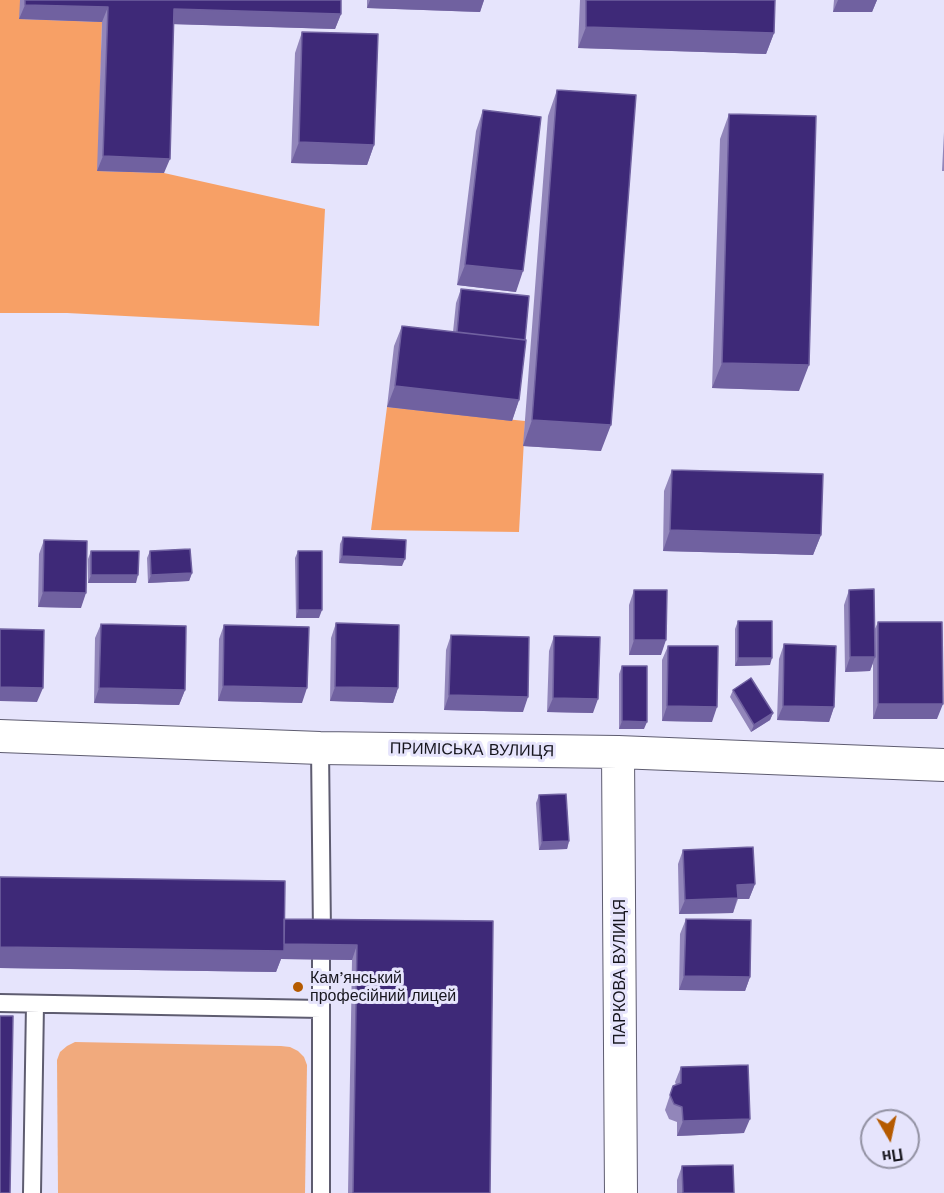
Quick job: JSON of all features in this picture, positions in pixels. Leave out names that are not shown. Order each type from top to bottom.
[{"type":"street","name":"ПРИМІСЬКА ВУЛИЦЯ","points":[[0,736],[320,748],[618,752],[944,765]]},
{"type":"street","name":"ПАРКОВА ВУЛИЦЯ","points":[[618,752],[621,1193]]},
{"type":"lane","points":[[320,748],[322,934]]},
{"type":"lane","points":[[321,960],[321,1193]]},
{"type":"lane","points":[[0,1003],[321,1009]]},
{"type":"lane","points":[[32,1193],[34,1004]]},
{"type":"shaded area","points":[[0,0],[20,0],[20,19],[102,22],[98,171],[164,173],[325,209],[319,326],[67,313],[0,313]]},
{"type":"shaded area","points":[[387,407],[525,421],[519,532],[371,530]]},
{"type":"shaded area","points":[[75,1042],[281,1046],[298,1051],[304,1057],[307,1065],[305,1193],[58,1193],[57,1060],[60,1052]]},
{"type":"building","points":[[25,0],[341,0],[341,14],[174,9],[170,159],[103,156],[108,7],[25,5]]},
{"type":"building","points":[[586,0],[775,0],[774,33],[586,27]]},
{"type":"building","points":[[302,32],[378,34],[374,145],[299,142]]},
{"type":"building","points":[[557,90],[636,95],[611,425],[532,420]]},
{"type":"building","points":[[483,110],[541,117],[523,271],[465,265]]},
{"type":"building","points":[[729,114],[816,116],[809,365],[722,363]]},
{"type":"building","points":[[461,289],[529,296],[525,340],[457,332]]},
{"type":"building","points":[[402,326],[526,340],[519,400],[395,386]]},
{"type":"building","points":[[672,470],[823,474],[821,535],[670,530]]},
{"type":"building","points":[[343,537],[406,540],[405,559],[342,556]]},
{"type":"building","points":[[44,540],[87,541],[86,593],[43,592]]},
{"type":"building","points":[[190,549],[192,573],[151,575],[150,551]]},
{"type":"building","points":[[91,551],[139,551],[138,575],[91,575]]},
{"type":"building","points":[[298,551],[322,551],[322,610],[298,610]]},
{"type":"building","points":[[874,589],[875,657],[850,657],[849,590]]},
{"type":"building","points":[[634,590],[667,590],[666,640],[634,640]]},
{"type":"building","points":[[738,621],[772,621],[772,658],[738,658]]},
{"type":"building","points":[[878,622],[942,622],[943,704],[878,704]]},
{"type":"building","points":[[336,623],[399,625],[398,688],[335,687]]},
{"type":"building","points":[[101,624],[186,626],[185,690],[99,688]]},
{"type":"building","points":[[224,625],[309,627],[307,688],[223,686]]},
{"type":"building","points":[[0,629],[44,630],[43,688],[0,687]]},
{"type":"building","points":[[451,635],[529,637],[528,697],[449,695]]},
{"type":"building","points":[[554,636],[600,637],[598,699],[553,698]]},
{"type":"building","points":[[784,644],[836,646],[834,707],[783,706]]},
{"type":"building","points":[[668,646],[718,646],[717,707],[667,706]]},
{"type":"building","points":[[622,666],[647,666],[647,722],[622,721]]},
{"type":"building","points":[[751,678],[773,713],[754,725],[733,690]]},
{"type":"building","points":[[566,794],[569,841],[542,842],[539,795]]},
{"type":"building","points":[[753,847],[755,884],[737,885],[738,898],[685,900],[683,850]]},
{"type":"building","points":[[0,877],[285,881],[284,951],[0,947]]},
{"type":"building","points":[[284,919],[493,921],[490,1193],[353,1193],[357,945],[284,944]]},
{"type":"building","points":[[686,919],[751,920],[750,977],[684,976]]},
{"type":"building","points":[[0,1016],[13,1016],[10,1193],[0,1193]]},
{"type":"building","points":[[748,1065],[750,1119],[683,1121],[682,1107],[674,1104],[670,1095],[673,1086],[681,1083],[681,1067]]},
{"type":"building","points":[[733,1165],[734,1193],[683,1193],[682,1166]]},
{"type":"place","name":"Кам’янський професійний лицей","points":[[298,987]]}]
